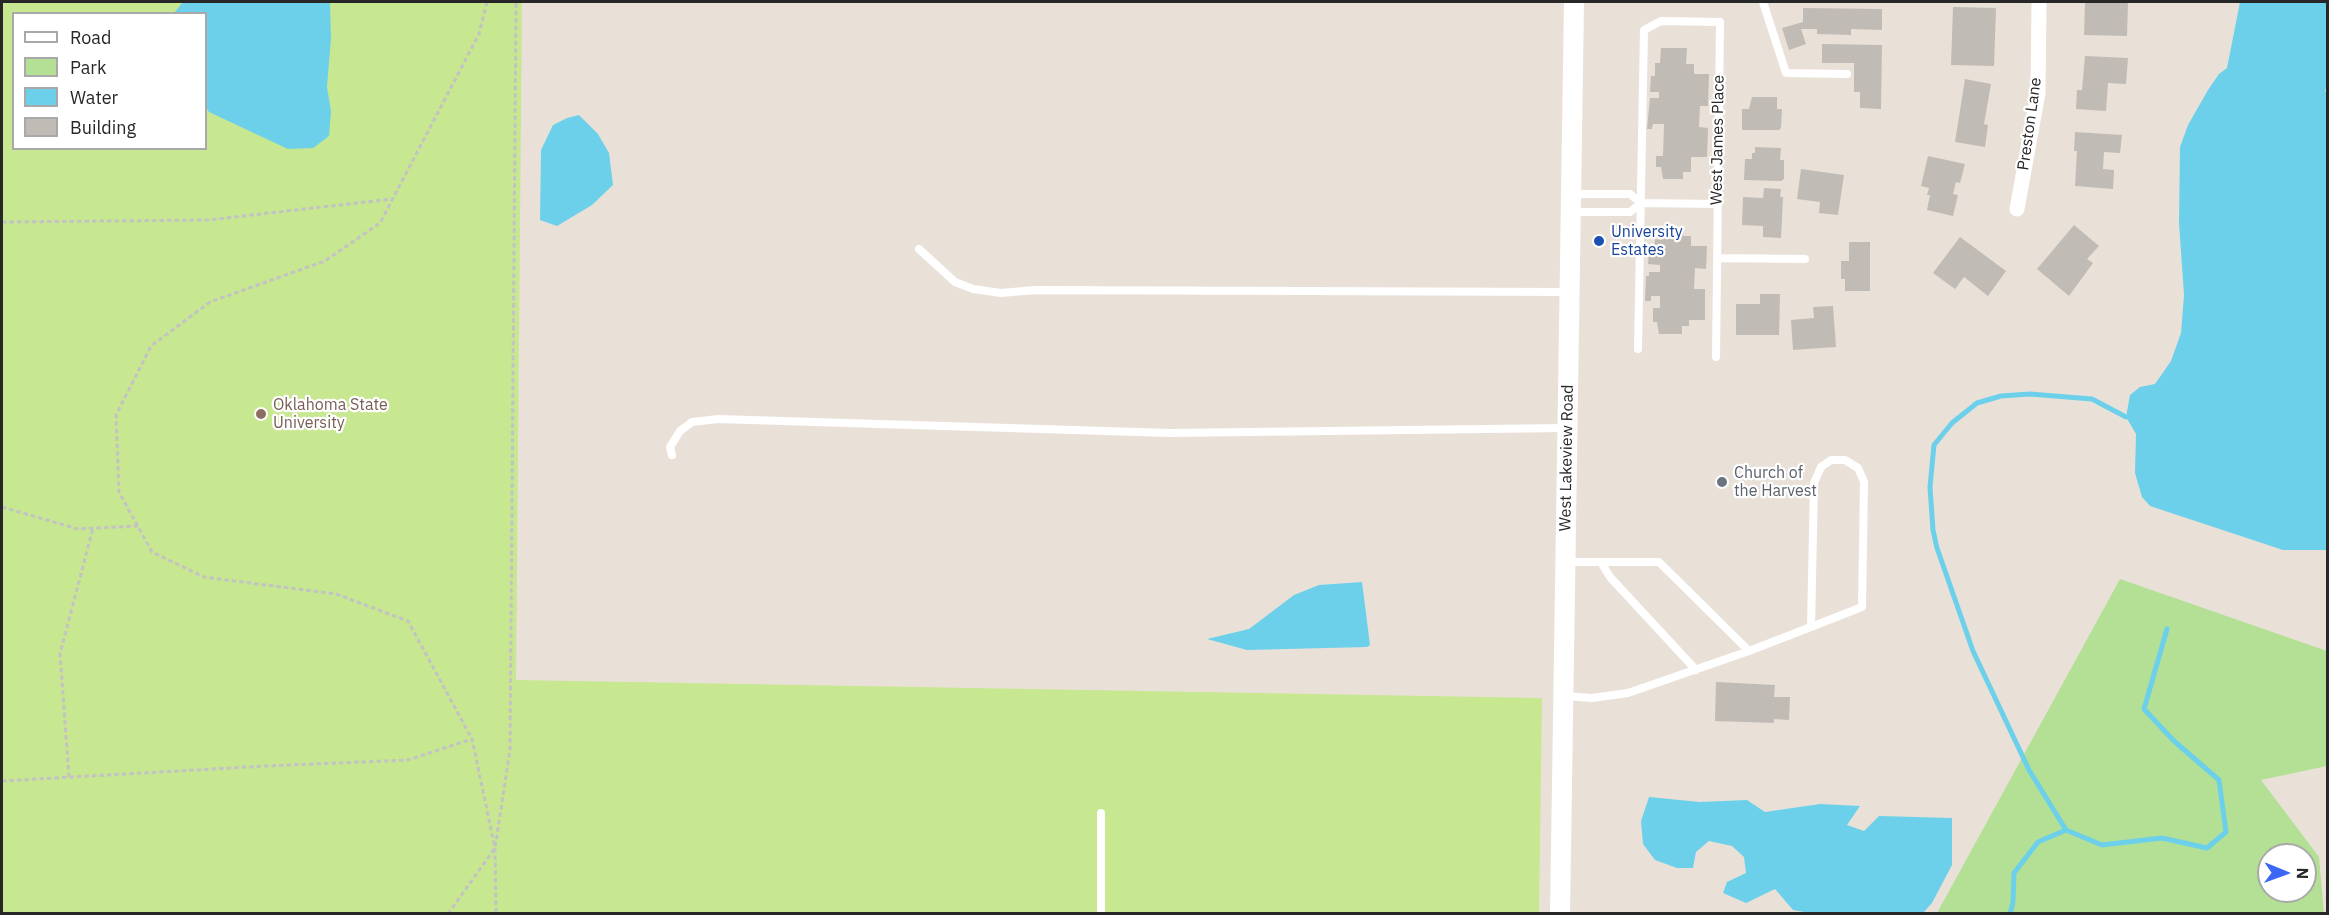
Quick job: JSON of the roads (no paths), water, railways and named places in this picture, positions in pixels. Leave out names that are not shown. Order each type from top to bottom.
[{"type":"main road","name":"West Lakeview Road","points":[[1560,914],[1574,2]]},
{"type":"street","name":"Preston Lane","points":[[2017,209],[2038,93],[2039,2]]},
{"type":"lane","points":[[1763,2],[1786,73],[1847,74]]},
{"type":"lane","name":"West James Place","points":[[1641,203],[1644,30],[1661,21],[1720,22],[1716,357]]},
{"type":"lane","points":[[1571,203],[1630,194],[1641,203],[1718,204]]},
{"type":"lane","points":[[1571,203],[1630,212],[1641,203]]},
{"type":"lane","points":[[1638,349],[1641,203]]},
{"type":"lane","points":[[919,249],[955,282],[973,289],[1001,293],[1035,290],[1570,292]]},
{"type":"lane","points":[[1717,258],[1805,259]]},
{"type":"lane","points":[[672,455],[670,447],[680,431],[692,422],[718,419],[1170,433],[1568,428]]},
{"type":"lane","points":[[1563,696],[1592,698],[1628,693],[1749,651],[1811,627],[1862,607],[1864,482],[1858,468],[1845,460],[1831,460],[1821,467],[1814,483],[1811,627]]},
{"type":"lane","points":[[1565,562],[1659,562],[1749,651]]},
{"type":"lane","points":[[1601,562],[1610,577],[1696,670]]},
{"type":"lane","points":[[1101,813],[1101,914]]},
{"type":"water","points":[[183,2],[330,2],[331,38],[327,87],[331,111],[329,136],[313,148],[288,149],[209,112],[207,109],[207,12],[175,12]]},
{"type":"water","points":[[2240,2],[2327,2],[2328,85],[2325,90],[2328,99],[2327,550],[2283,550],[2150,506],[2142,497],[2135,473],[2136,434],[2126,417],[2130,395],[2140,387],[2155,384],[2171,361],[2181,333],[2184,295],[2179,223],[2180,147],[2188,125],[2208,90],[2219,74],[2227,68]]},
{"type":"water","points":[[579,115],[598,134],[609,153],[613,185],[592,205],[557,226],[540,220],[541,150],[553,125]]},
{"type":"water","points":[[1362,582],[1370,645],[1367,647],[1247,650],[1207,639],[1249,629],[1294,595],[1319,585]]},
{"type":"water","points":[[1649,797],[1700,802],[1747,800],[1765,812],[1820,804],[1860,806],[1847,825],[1864,831],[1879,816],[1952,818],[1952,865],[1932,903],[1923,913],[1810,913],[1793,910],[1775,889],[1746,903],[1723,893],[1727,882],[1746,873],[1744,857],[1732,846],[1709,841],[1696,852],[1693,868],[1677,868],[1655,860],[1643,844],[1641,821]]},
{"type":"waterway","points":[[2126,417],[2092,399],[2030,394],[2001,396],[1977,403],[1952,423],[1934,445],[1930,487],[1933,530],[1937,548],[1973,651],[2029,770],[2066,830],[2102,845],[2162,838],[2207,848],[2226,832],[2219,780],[2174,741],[2144,709],[2167,629]]},
{"type":"waterway","points":[[2010,914],[2013,902],[2014,873],[2038,842],[2066,830]]},
{"type":"place","name":"University Estates","points":[[1599,241]]},
{"type":"place","name":"Oklahoma State University","points":[[261,414]]},
{"type":"place","name":"Church of the Harvest","points":[[1722,482]]}]
